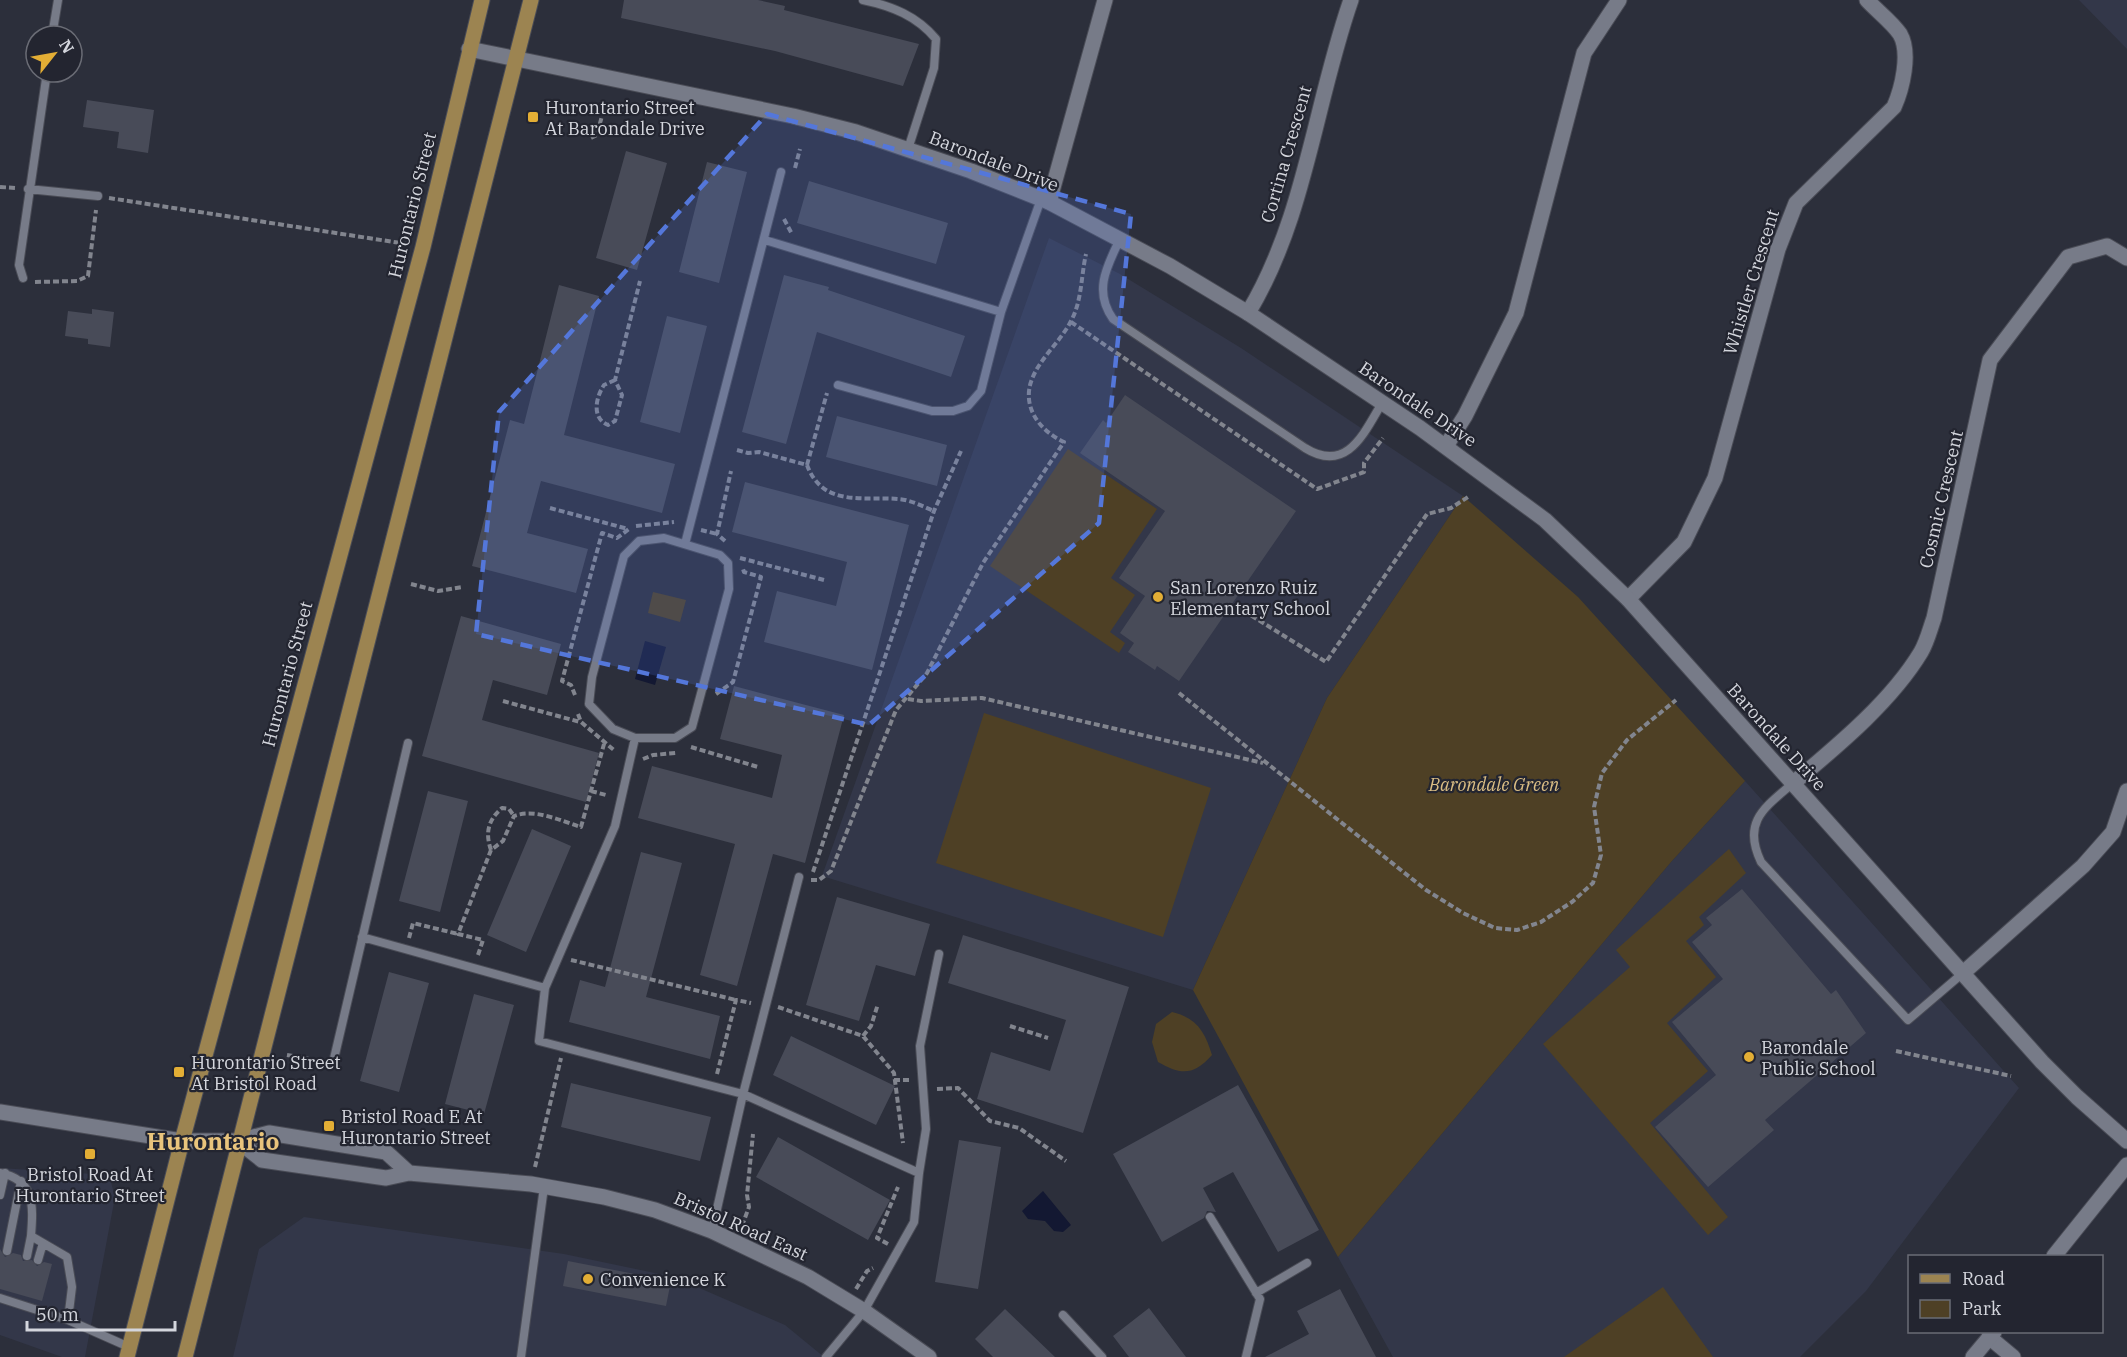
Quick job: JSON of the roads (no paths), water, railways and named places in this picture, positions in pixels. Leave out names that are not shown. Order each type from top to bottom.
[{"type":"main road","name":"Hurontario Street","points":[[128,1352],[182,1141],[423,247],[482,0]]},
{"type":"main road","points":[[185,1357],[531,0]]},
{"type":"street","points":[[1046,200],[1105,0]]},
{"type":"street","name":"Cortina Crescent","points":[[1248,314],[1266,283],[1299,186],[1351,0]]},
{"type":"street","points":[[1446,446],[1465,416],[1516,314],[1584,53],[1619,0]]},
{"type":"street","name":"Whistler Crescent","points":[[1628,599],[1684,542],[1715,478],[1778,249],[1796,203],[1894,107],[1903,87],[1904,65],[1901,35],[1868,0]]},
{"type":"street","name":"Barondale Drive","points":[[469,49],[793,116],[908,149],[1046,200],[1120,239],[1248,314],[1446,446],[1545,520],[1628,599],[2042,1062],[2076,1097],[2127,1141]]},
{"type":"street","name":"Cosmic Crescent","points":[[1792,784],[1822,759],[1893,689],[1921,651],[1934,618],[1990,360],[2068,257],[2107,246],[2127,258]]},
{"type":"street","points":[[1963,973],[2083,866],[2113,832],[2127,791]]},
{"type":"street","points":[[0,1112],[182,1141],[238,1142],[269,1133],[386,1152],[409,1173]]},
{"type":"street","name":"Bristol Road East","points":[[238,1142],[262,1160],[386,1178],[409,1173],[538,1186],[604,1197],[645,1207],[736,1241],[808,1277],[849,1301],[929,1357]]},
{"type":"street","points":[[2056,1255],[2127,1165]]},
{"type":"street","points":[[1973,1357],[1992,1335],[2013,1357]]},
{"type":"lane","points":[[54,24],[58,0]]},
{"type":"lane","points":[[862,0],[876,1],[923,23],[936,39],[934,68],[908,149]]},
{"type":"lane","points":[[23,278],[19,265],[44,84]]},
{"type":"lane","points":[[685,544],[743,311],[765,240],[781,172]]},
{"type":"lane","points":[[28,189],[98,196]]},
{"type":"lane","points":[[842,386],[932,411],[953,411],[968,406],[981,391],[1001,312],[1046,200]]},
{"type":"lane","points":[[1120,239],[1101,283],[1106,307],[1113,319],[1305,448],[1321,456],[1337,456],[1347,452],[1357,442],[1382,403]]},
{"type":"lane","points":[[765,240],[1001,312]]},
{"type":"lane","points":[[664,538],[720,555],[728,563],[729,589],[692,727],[675,738],[635,738],[613,729],[589,704],[592,677],[604,622],[624,556],[639,541],[664,538]]},
{"type":"lane","points":[[635,738],[615,826],[545,988],[539,1041],[743,1094],[919,1173]]},
{"type":"lane","points":[[333,1063],[408,743]]},
{"type":"lane","points":[[1792,784],[1764,809],[1755,822],[1754,838],[1761,862],[1908,1020],[1963,973]]},
{"type":"lane","points":[[712,1231],[743,1094],[799,877]]},
{"type":"lane","points":[[362,937],[545,988]]},
{"type":"lane","points":[[826,1357],[864,1311],[914,1222],[926,1129],[920,1046],[939,954]]},
{"type":"lane","points":[[0,1195],[2,1173],[21,1182],[33,1201],[32,1236],[27,1256]]},
{"type":"lane","points":[[7,1251],[21,1182]]},
{"type":"lane","points":[[520,1357],[538,1186]]},
{"type":"lane","points":[[1210,1216],[1260,1299],[1246,1357]]},
{"type":"lane","points":[[32,1236],[67,1257],[72,1287],[68,1320]]},
{"type":"lane","points":[[38,1260],[43,1243]]},
{"type":"lane","points":[[1256,1293],[1307,1263]]},
{"type":"lane","points":[[0,1298],[17,1298],[28,1301],[128,1352]]},
{"type":"lane","points":[[1063,1315],[1102,1357]]},
{"type":"place","name":"Hurontario Street At Barondale Drive","points":[[533,117]]},
{"type":"place","name":"San Lorenzo Ruiz Elementary School","points":[[1158,597]]},
{"type":"place","name":"Barondale Public School","points":[[1749,1057]]},
{"type":"place","name":"Hurontario Street At Bristol Road","points":[[179,1072]]},
{"type":"place","name":"Bristol Road E At Hurontario Street","points":[[329,1126]]},
{"type":"place","name":"Bristol Road At Hurontario Street","points":[[90,1154]]},
{"type":"place","name":"Convenience K","points":[[588,1279]]},
{"type":"district","name":"Hurontario","points":[[213,1141]]},
{"type":"park label","name":"Barondale Green","points":[[1494,784]]}]
